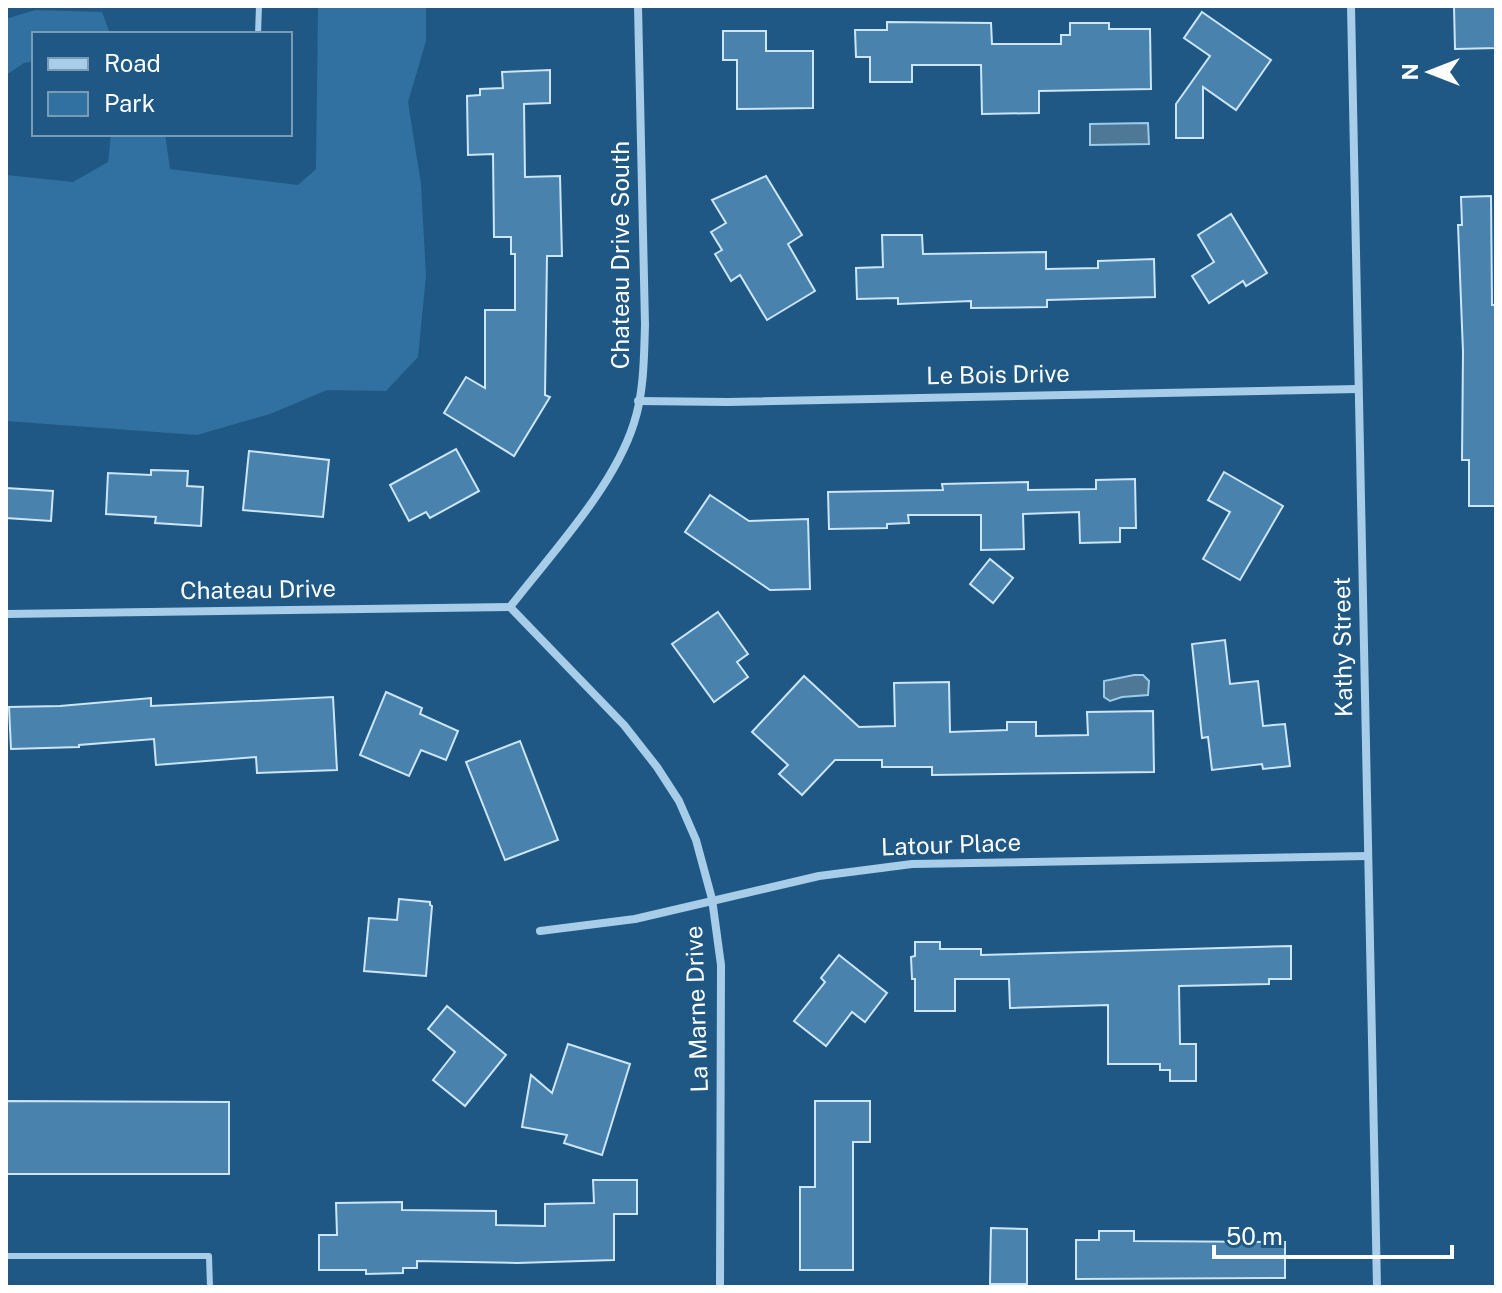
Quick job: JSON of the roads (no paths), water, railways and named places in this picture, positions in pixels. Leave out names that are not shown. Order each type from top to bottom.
[{"type":"street","name":"Chateau Drive South","points":[[510,607],[601,488],[629,439],[636,420],[644,363],[645,325],[638,6]]},
{"type":"street","name":"Kathy Street","points":[[1351,6],[1377,1287]]},
{"type":"street","name":"Le Bois Drive","points":[[638,401],[728,402],[1358,389]]},
{"type":"street","name":"Chateau Drive","points":[[6,614],[510,607]]},
{"type":"street","name":"La Marne Drive","points":[[510,607],[624,725],[657,767],[679,801],[690,827],[712,899],[721,965],[720,1287]]},
{"type":"street","name":"Latour Place","points":[[540,931],[635,919],[819,876],[912,864],[1368,856]]},
{"type":"lane","points":[[258,32],[259,6]]},
{"type":"lane","points":[[6,1256],[209,1256],[210,1287]]}]
